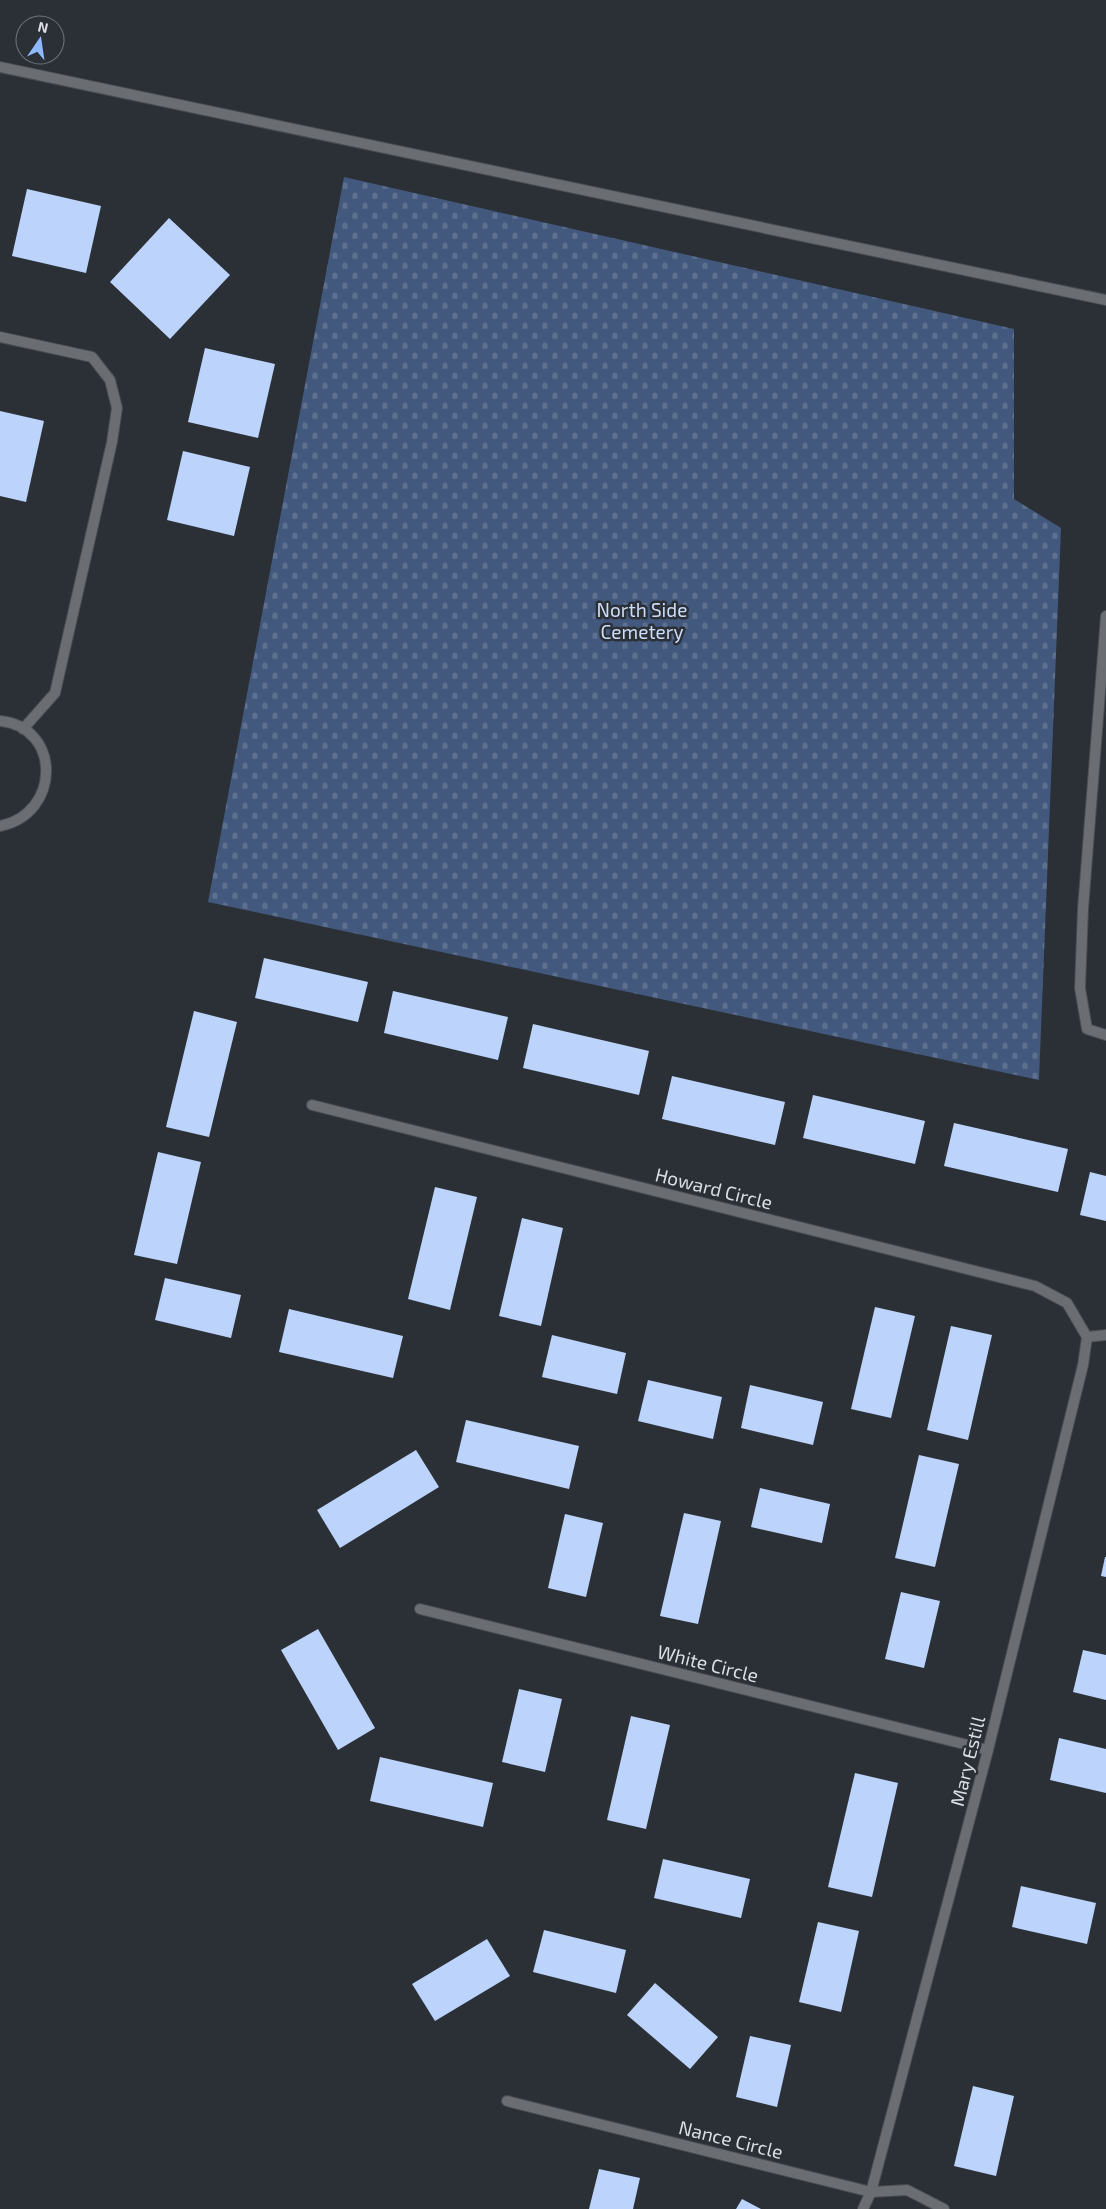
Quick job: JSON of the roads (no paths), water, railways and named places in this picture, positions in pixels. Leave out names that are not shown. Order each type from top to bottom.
[{"type":"street","points":[[0,67],[1106,300]]},
{"type":"street","points":[[0,337],[92,357],[110,380],[117,408],[112,442],[56,692],[23,729]]},
{"type":"street","points":[[1106,616],[1083,909],[1080,988],[1087,1029],[1106,1034]]},
{"type":"street","points":[[0,721],[8,722],[23,729],[36,740],[44,755],[47,771],[45,788],[38,803],[26,815],[11,824],[0,826]]},
{"type":"street","name":"Howard Circle","points":[[312,1105],[1035,1286],[1067,1303],[1087,1337]]},
{"type":"street","points":[[1087,1337],[1106,1335]]},
{"type":"street","name":"Mary Estill","points":[[863,2209],[871,2192],[988,1750],[1083,1365],[1087,1337]]},
{"type":"street","name":"White Circle","points":[[420,1609],[988,1750]]},
{"type":"street","name":"Nance Circle","points":[[507,2101],[871,2192],[907,2190],[944,2209]]},
{"type":"park label","name":"North Side Cemetery","points":[[642,620]]}]
